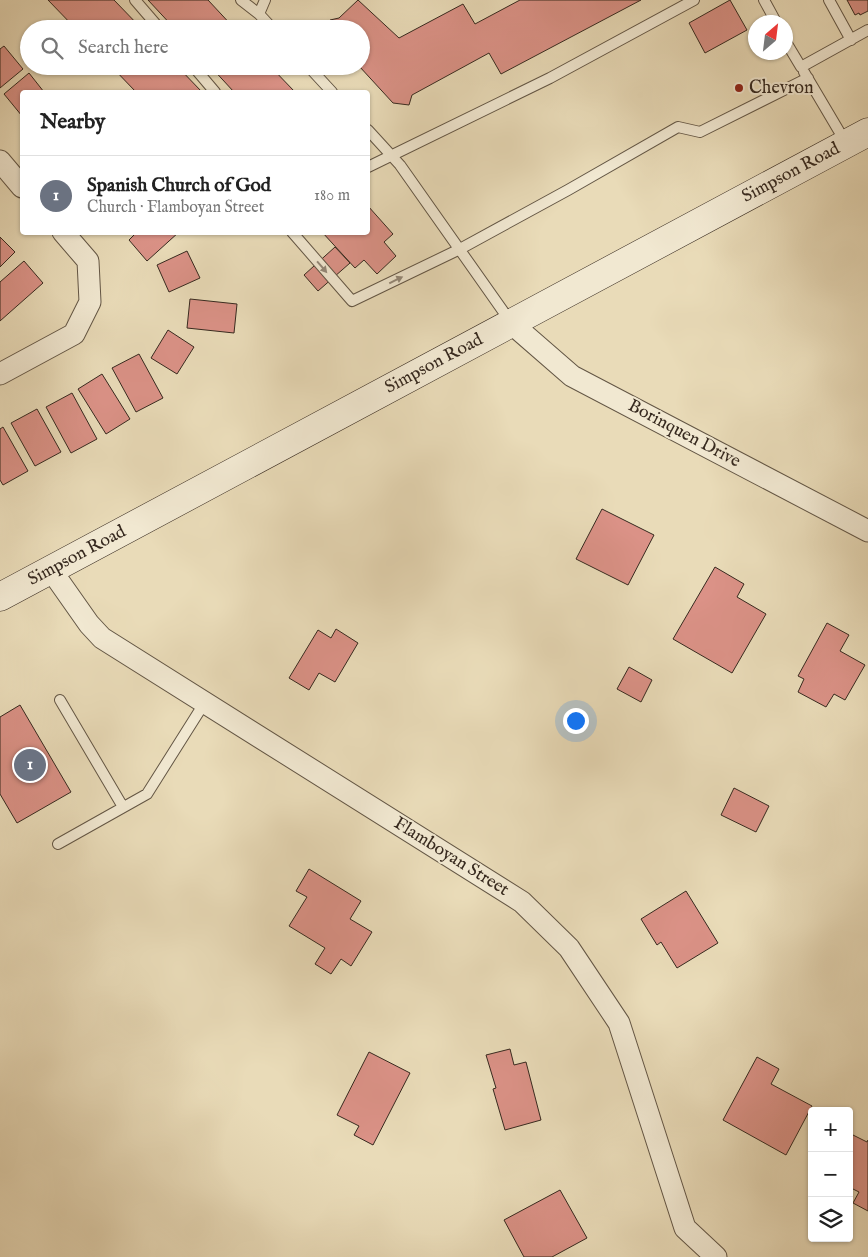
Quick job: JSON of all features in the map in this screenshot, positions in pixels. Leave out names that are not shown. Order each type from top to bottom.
[{"type":"main road","name":"Simpson Road","points":[[0,597],[857,138]]},
{"type":"street","points":[[0,161],[20,185]]},
{"type":"street","points":[[0,374],[74,334],[90,302],[88,261],[66,235]]},
{"type":"street","name":"Borinquen Drive","points":[[511,323],[572,376],[868,531]]},
{"type":"street","name":"Flamboyan Street","points":[[51,570],[89,624],[102,638],[522,902],[569,948],[619,1023],[684,1228],[716,1257]]},
{"type":"lane","points":[[135,0],[152,20]]},
{"type":"lane","points":[[241,0],[265,20]]},
{"type":"lane","points":[[259,14],[265,0]]},
{"type":"lane","points":[[370,166],[550,78],[694,0]]},
{"type":"lane","points":[[764,0],[772,15]]},
{"type":"lane","points":[[829,0],[851,40]]},
{"type":"lane","points":[[801,67],[868,30]]},
{"type":"lane","points":[[793,54],[808,78],[857,138]]},
{"type":"lane","points":[[201,75],[213,90]]},
{"type":"lane","points":[[316,75],[329,90]]},
{"type":"lane","points":[[295,235],[352,301],[460,249],[678,127],[700,132],[808,78]]},
{"type":"lane","points":[[370,132],[392,156],[511,323]]},
{"type":"lane","points":[[60,700],[123,807]]},
{"type":"lane","points":[[58,844],[147,794],[205,702]]},
{"type":"building","points":[[48,0],[114,0],[133,20],[67,20]]},
{"type":"building","points":[[148,0],[208,0],[227,20],[167,20]]},
{"type":"building","points":[[358,0],[399,38],[463,4],[475,24],[520,0],[641,0],[501,74],[489,53],[412,95],[409,105],[393,103],[367,75],[370,75],[370,20],[330,20],[339,18]]},
{"type":"building","points":[[730,0],[747,30],[705,53],[689,23]]},
{"type":"building","points":[[847,0],[868,0],[868,11],[855,15]]},
{"type":"building","points":[[4,46],[20,65],[20,71],[0,88],[0,49]]},
{"type":"building","points":[[27,75],[31,75],[42,90],[20,90],[20,114],[4,94]]},
{"type":"building","points":[[120,75],[186,75],[200,90],[134,90]]},
{"type":"building","points":[[218,75],[279,75],[293,90],[232,90]]},
{"type":"building","points":[[370,208],[393,234],[384,242],[396,256],[377,274],[364,260],[355,268],[325,235],[370,235]]},
{"type":"building","points":[[134,235],[176,235],[147,261],[129,240]]},
{"type":"building","points":[[0,237],[15,252],[0,267]]},
{"type":"building","points":[[335,247],[350,263],[318,291],[304,275]]},
{"type":"building","points":[[187,251],[200,278],[169,292],[157,265]]},
{"type":"building","points":[[24,261],[43,283],[0,321],[0,282]]},
{"type":"building","points":[[190,299],[237,304],[234,333],[187,328]]},
{"type":"building","points":[[168,330],[194,347],[177,374],[151,358]]},
{"type":"building","points":[[139,354],[163,398],[136,412],[112,368]]},
{"type":"building","points":[[102,374],[130,419],[106,434],[78,389]]},
{"type":"building","points":[[72,393],[97,439],[71,453],[46,407]]},
{"type":"building","points":[[37,409],[61,452],[35,466],[11,423]]},
{"type":"building","points":[[3,427],[28,471],[3,485],[0,480],[0,429]]},
{"type":"building","points":[[602,509],[654,535],[628,585],[576,559]]},
{"type":"building","points":[[715,567],[744,584],[737,597],[766,614],[732,673],[673,639]]},
{"type":"building","points":[[827,623],[849,635],[840,651],[865,665],[845,700],[834,694],[826,707],[798,692],[804,679],[798,676]]},
{"type":"building","points":[[336,629],[358,643],[335,682],[319,673],[309,690],[289,678],[318,630],[331,638]]},
{"type":"building","points":[[629,667],[652,680],[641,702],[617,689]]},
{"type":"building","points":[[20,705],[71,792],[17,823],[0,794],[0,717]]},
{"type":"building","points":[[734,788],[769,806],[756,832],[721,815]]},
{"type":"building","points":[[309,869],[361,901],[350,919],[372,932],[351,966],[341,959],[331,974],[315,964],[325,948],[289,926],[307,897],[296,891]]},
{"type":"building","points":[[686,891],[718,943],[677,968],[661,942],[657,945],[641,919]]},
{"type":"building","points":[[510,1049],[514,1065],[526,1062],[541,1120],[505,1130],[493,1089],[496,1088],[486,1055]]},
{"type":"building","points":[[369,1052],[410,1073],[373,1145],[354,1135],[359,1126],[337,1115]]},
{"type":"building","points":[[757,1057],[779,1069],[771,1084],[812,1106],[808,1107],[808,1114],[786,1155],[723,1120]]},
{"type":"building","points":[[853,1135],[867,1142],[868,1140],[868,1211],[853,1203],[859,1192],[853,1189]]},
{"type":"building","points":[[560,1190],[587,1238],[552,1257],[524,1257],[504,1220]]},
{"type":"place","name":"Chevron","points":[[739,88]]},
{"type":"place","name":"Spanish Church of God","points":[[30,765]]}]
